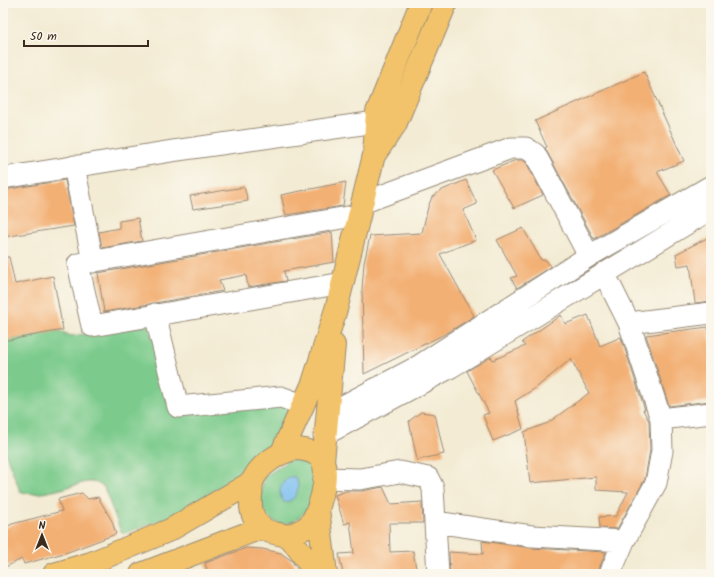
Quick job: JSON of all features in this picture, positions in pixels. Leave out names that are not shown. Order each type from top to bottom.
[{"type":"main road","points":[[282,452],[313,383],[337,306],[374,155],[377,112],[421,3]]},
{"type":"main road","points":[[374,155],[395,125],[446,3]]},
{"type":"main road","points":[[326,574],[318,509],[324,470],[326,424],[337,306]]},
{"type":"main road","points":[[54,574],[91,563],[170,530],[252,482],[271,459],[282,452],[294,449],[306,449],[313,452],[324,470]]},
{"type":"main road","points":[[252,482],[250,507],[260,528]]},
{"type":"main road","points":[[289,536],[308,526],[318,509]]},
{"type":"main road","points":[[141,574],[260,528],[289,536],[311,566],[313,574]]},
{"type":"street","points":[[3,178],[74,166],[376,122]]},
{"type":"street","points":[[343,283],[92,326],[78,264],[361,209],[511,148],[526,148],[535,154],[589,256]]},
{"type":"street","points":[[74,166],[93,262]]},
{"type":"street","points":[[326,424],[589,256],[711,186]]},
{"type":"street","points":[[326,424],[451,367],[711,209]]},
{"type":"street","points":[[604,273],[629,323],[662,419],[662,451],[656,483],[624,541],[611,570],[611,574]]},
{"type":"street","points":[[629,323],[711,313]]},
{"type":"street","points":[[155,314],[178,407],[282,397],[303,406]]},
{"type":"street","points":[[662,419],[711,413]]},
{"type":"street","points":[[324,470],[360,479],[400,472],[428,478],[433,488],[438,574]]},
{"type":"street","points":[[435,522],[532,536],[624,541]]},
{"type":"green space","points":[[149,325],[173,411],[286,402],[292,408],[267,450],[238,474],[183,512],[126,533],[121,532],[104,487],[95,482],[87,482],[35,494],[20,491],[3,447],[3,341],[55,331],[60,331],[71,336]]},
{"type":"green space","points":[[295,456],[310,465],[314,472],[315,481],[312,500],[307,510],[299,518],[286,524],[281,524],[271,519],[264,511],[261,502],[263,480],[264,477]]},
{"type":"water","points":[[290,477],[295,477],[298,489],[292,500],[284,502],[280,492],[284,482]]},
{"type":"building","points":[[644,72],[684,161],[657,172],[671,195],[594,239],[545,148],[547,147],[535,121]]},
{"type":"building","points":[[516,160],[526,162],[543,195],[514,208],[492,170]]},
{"type":"building","points":[[65,180],[74,226],[3,237],[3,190]]},
{"type":"building","points":[[466,180],[477,204],[463,210],[476,240],[440,254],[474,316],[447,333],[364,374],[362,289],[364,263],[370,236],[422,233],[432,197],[442,190]]},
{"type":"building","points":[[346,182],[343,206],[286,215],[281,195]]},
{"type":"building","points":[[244,187],[248,201],[193,209],[190,196]]},
{"type":"building","points":[[138,218],[142,241],[102,248],[99,232],[119,228],[119,221]]},
{"type":"building","points":[[523,228],[541,260],[546,260],[551,267],[517,288],[511,278],[517,276],[497,240]]},
{"type":"building","points":[[332,232],[334,262],[284,271],[286,281],[248,287],[246,275],[219,280],[223,291],[104,312],[98,273]]},
{"type":"building","points":[[711,236],[711,301],[695,303],[690,264],[678,266],[676,254]]},
{"type":"building","points":[[3,257],[9,257],[15,284],[53,276],[63,330],[3,341]]},
{"type":"building","points":[[561,315],[565,324],[588,315],[600,346],[621,337],[645,410],[643,410],[649,421],[650,450],[645,479],[617,529],[600,528],[599,517],[616,516],[628,492],[596,490],[596,477],[530,483],[524,432],[548,423],[589,393],[571,359],[537,387],[515,401],[523,429],[493,441],[483,415],[489,413],[467,371],[491,357],[493,360],[525,346],[522,342]]},
{"type":"building","points":[[708,327],[711,342],[711,401],[669,406],[646,335]]},
{"type":"building","points":[[421,412],[435,414],[444,454],[417,460],[409,421]]},
{"type":"building","points":[[383,487],[391,504],[422,502],[423,523],[389,523],[390,552],[413,551],[417,574],[343,574],[339,554],[354,553],[350,522],[344,524],[335,495],[346,491],[362,491]]},
{"type":"building","points":[[82,493],[88,499],[98,497],[112,521],[116,534],[68,552],[24,564],[22,559],[3,568],[3,529],[12,524],[62,511],[58,499]]},
{"type":"building","points":[[482,541],[531,548],[606,552],[600,566],[599,574],[450,574],[449,552],[483,554]]},
{"type":"building","points":[[246,548],[262,549],[281,553],[292,561],[300,574],[208,574],[205,563]]}]
